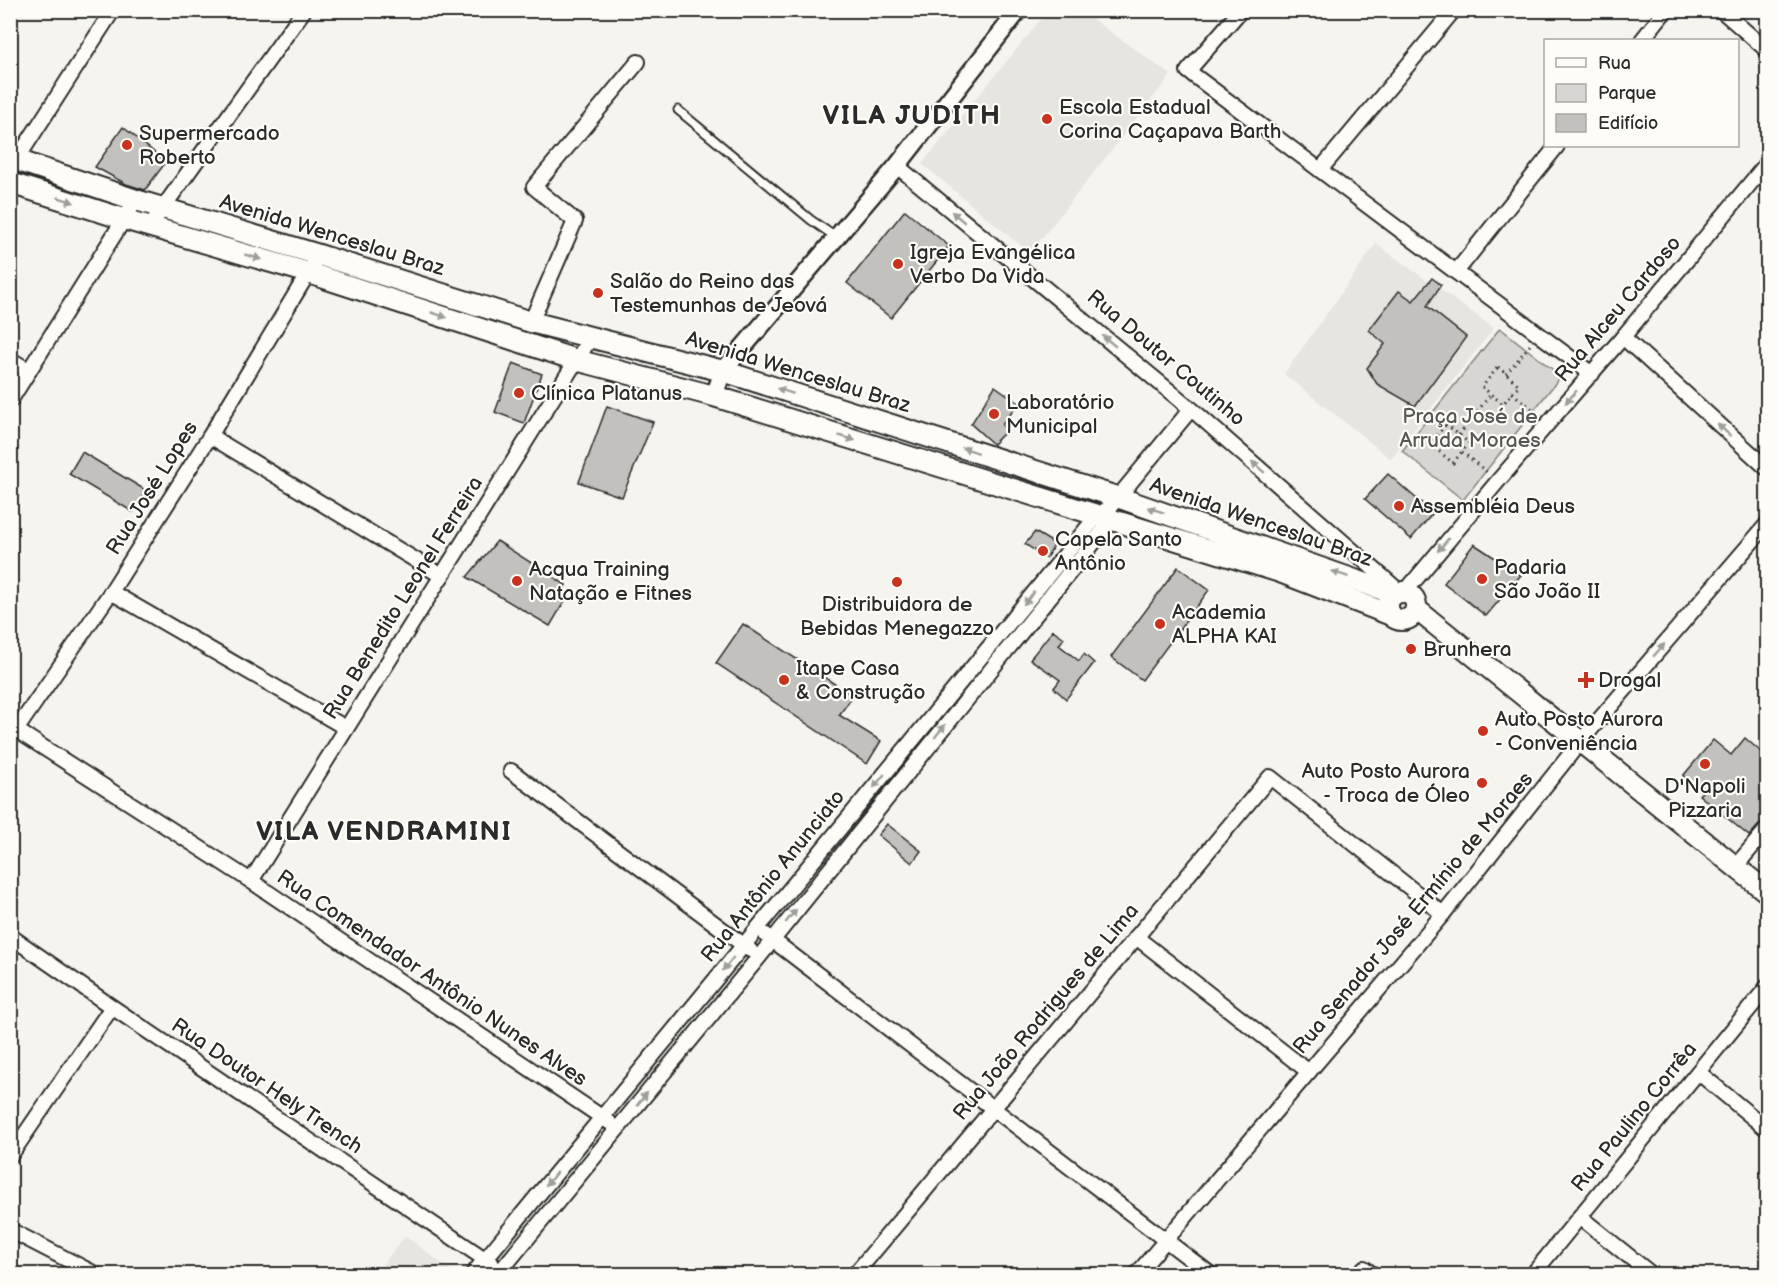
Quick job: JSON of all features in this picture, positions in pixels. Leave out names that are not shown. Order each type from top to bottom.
[{"type":"main road","name":"Avenida Wenceslau Braz","points":[[12,163],[319,255],[531,322],[723,371],[913,432],[1109,510],[1391,615]]},
{"type":"main road","name":"Avenida Wenceslau Braz","points":[[10,183],[309,273],[576,360],[714,396],[905,456],[1109,510],[1400,592]]},
{"type":"main road","points":[[905,456],[913,432]]},
{"type":"main road","points":[[1416,609],[1412,617],[1407,620],[1398,620],[1391,615],[1389,601],[1400,592],[1413,596],[1416,609],[1767,893]]},
{"type":"street","points":[[150,226],[304,10]]},
{"type":"street","points":[[714,396],[723,371],[897,166],[1019,10]]},
{"type":"street","points":[[1241,10],[1188,71],[1592,374]]},
{"type":"street","points":[[1320,170],[1454,10]]},
{"type":"street","points":[[1643,39],[1666,10]]},
{"type":"street","points":[[1721,10],[1767,51]]},
{"type":"street","points":[[12,163],[109,12]]},
{"type":"street","points":[[531,322],[575,221],[534,187],[638,62]]},
{"type":"street","points":[[1456,272],[1556,147]]},
{"type":"street","name":"Rua Alceu Cardoso","points":[[1400,592],[1592,374],[1767,162]]},
{"type":"street","name":"Rua Doutor Coutinho","points":[[897,166],[1191,409],[1400,592]]},
{"type":"street","points":[[10,401],[136,200]]},
{"type":"street","name":"Rua José Lopes","points":[[12,732],[111,592],[210,436],[319,255]]},
{"type":"street","points":[[1623,337],[1767,469]]},
{"type":"street","name":"Rua Benedito Leonel Ferreira","points":[[251,880],[591,338]]},
{"type":"street","points":[[10,359],[29,371]]},
{"type":"street","name":"Rua Antônio Anunciato","points":[[472,1275],[992,643],[1109,510],[1191,409]]},
{"type":"street","points":[[210,436],[442,576]]},
{"type":"street","name":"Rua Antônio Anunciato","points":[[499,1273],[759,957],[1005,651],[1109,510]]},
{"type":"street","name":"Rua Senador José Ermínio de Moraes","points":[[1137,1275],[1443,914],[1580,742],[1767,523]]},
{"type":"street","points":[[111,592],[346,728]]},
{"type":"street","points":[[992,643],[1005,651]]},
{"type":"street","name":"Rua Comendador Antônio Nunes Alves","points":[[12,732],[251,880],[618,1128]]},
{"type":"street","points":[[894,762],[908,772]]},
{"type":"street","points":[[511,771],[759,957]]},
{"type":"street","name":"Rua João Rodrigues de Lima","points":[[855,1275],[1270,777],[1443,914]]},
{"type":"street","points":[[1735,867],[1767,828]]},
{"type":"street","points":[[757,928],[1210,1275]]},
{"type":"street","name":"Rua Doutor Hely Trench","points":[[10,936],[485,1259],[499,1273]]},
{"type":"street","points":[[1136,936],[1309,1072]]},
{"type":"street","name":"Rua Paulino Corrêa","points":[[1533,1275],[1767,986]]},
{"type":"street","points":[[10,1156],[112,1007]]},
{"type":"street","points":[[1698,1072],[1767,1130]]},
{"type":"street","points":[[567,1159],[582,1171]]},
{"type":"street","points":[[1580,1217],[1650,1275]]},
{"type":"street","points":[[10,1230],[95,1275]]},
{"type":"lane","points":[[678,110],[811,220],[837,238]]},
{"type":"path","points":[[1506,374],[1539,334]]},
{"type":"path","points":[[1498,367],[1506,374],[1519,385],[1503,404],[1482,387],[1498,367]]},
{"type":"path","points":[[1512,393],[1550,422]]},
{"type":"path","points":[[1459,435],[1491,394]]},
{"type":"path","points":[[1446,424],[1469,443],[1462,452],[1453,462],[1430,444],[1446,424]]},
{"type":"path","points":[[1462,452],[1498,481]]},
{"type":"shaded area","name":"Escola Estadual Corina Caçapava Barth","points":[[1048,11],[1081,11],[1171,75],[1030,253],[922,164]]},
{"type":"shaded area","points":[[1376,244],[1494,328],[1391,459],[1284,374]]},
{"type":"shaded area","points":[[405,1236],[456,1274],[375,1274]]},
{"type":"green space","name":"Praça José de Arruda Moraes","points":[[1500,328],[1561,376],[1463,500],[1402,451]]},
{"type":"building","name":"Supermercado Roberto","points":[[123,127],[166,162],[145,190],[126,184],[95,167]]},
{"type":"building","name":"Igreja Evangélica Verbo Da Vida","points":[[905,210],[949,246],[891,318],[847,283]]},
{"type":"building","points":[[1432,278],[1441,285],[1427,306],[1466,337],[1415,406],[1377,384],[1367,368],[1385,344],[1369,330],[1399,291],[1413,301]]},
{"type":"building","name":"Clínica Platanus","points":[[513,363],[542,374],[524,423],[495,412]]},
{"type":"building","name":"Laboratório Municipal","points":[[995,386],[1019,403],[1002,425],[1007,430],[993,444],[971,424]]},
{"type":"building","points":[[607,406],[653,422],[622,497],[579,482]]},
{"type":"building","points":[[82,452],[147,491],[133,512],[69,474]]},
{"type":"building","name":"Assembléia Deus","points":[[1388,474],[1433,513],[1411,539],[1365,499]]},
{"type":"building","name":"Capela Santo Antônio","points":[[1035,532],[1055,544],[1046,558],[1025,544]]},
{"type":"building","name":"Acqua Training Natação e Fitnes","points":[[497,541],[566,585],[560,595],[566,599],[550,626],[467,577]]},
{"type":"building","name":"Padaria São João II","points":[[1474,544],[1521,575],[1486,616],[1444,583]]},
{"type":"building","name":"Academia ALPHA KAI","points":[[1178,567],[1209,590],[1142,680],[1111,657]]},
{"type":"building","name":"Itape Casa & Construção","points":[[743,624],[853,696],[839,715],[881,741],[867,764],[716,663]]},
{"type":"building","points":[[1053,630],[1064,638],[1059,645],[1079,661],[1084,654],[1094,663],[1066,699],[1054,688],[1060,680],[1030,659]]},
{"type":"building","points":[[1745,738],[1767,757],[1767,816],[1749,836],[1699,795],[1702,792],[1683,776],[1713,740],[1731,755]]},
{"type":"building","points":[[887,824],[921,851],[912,863],[878,835]]},
{"type":"place","name":"Escola Estadual Corina Caçapava Barth","points":[[1047,119]]},
{"type":"place","name":"Supermercado Roberto","points":[[127,145]]},
{"type":"place","name":"Igreja Evangélica Verbo Da Vida","points":[[898,264]]},
{"type":"place","name":"Salão do Reino das Testemunhas de Jeová","points":[[598,293]]},
{"type":"place","name":"Clínica Platanus","points":[[519,393]]},
{"type":"place","name":"Laboratório Municipal","points":[[994,414]]},
{"type":"place","name":"Assembléia Deus","points":[[1399,506]]},
{"type":"place","name":"Capela Santo Antônio","points":[[1043,551]]},
{"type":"place","name":"Padaria São João II","points":[[1482,579]]},
{"type":"place","name":"Acqua Training Natação e Fitnes","points":[[517,581]]},
{"type":"place","name":"Distribuidora de Bebidas Menegazzo","points":[[897,582]]},
{"type":"place","name":"Academia ALPHA KAI","points":[[1160,624]]},
{"type":"place","name":"Brunhera","points":[[1411,649]]},
{"type":"place","name":"Itape Casa & Construção","points":[[784,680]]},
{"type":"place","name":"Drogal","points":[[1586,680]]},
{"type":"place","name":"Auto Posto Aurora - Conveniência","points":[[1483,731]]},
{"type":"place","name":"D'Napoli Pizzaria","points":[[1705,764]]},
{"type":"place","name":"Auto Posto Aurora - Troca de Óleo","points":[[1482,783]]},
{"type":"district","name":"VILA JUDITH","points":[[912,116]]},
{"type":"district","name":"VILA VENDRAMINI","points":[[384,832]]}]
